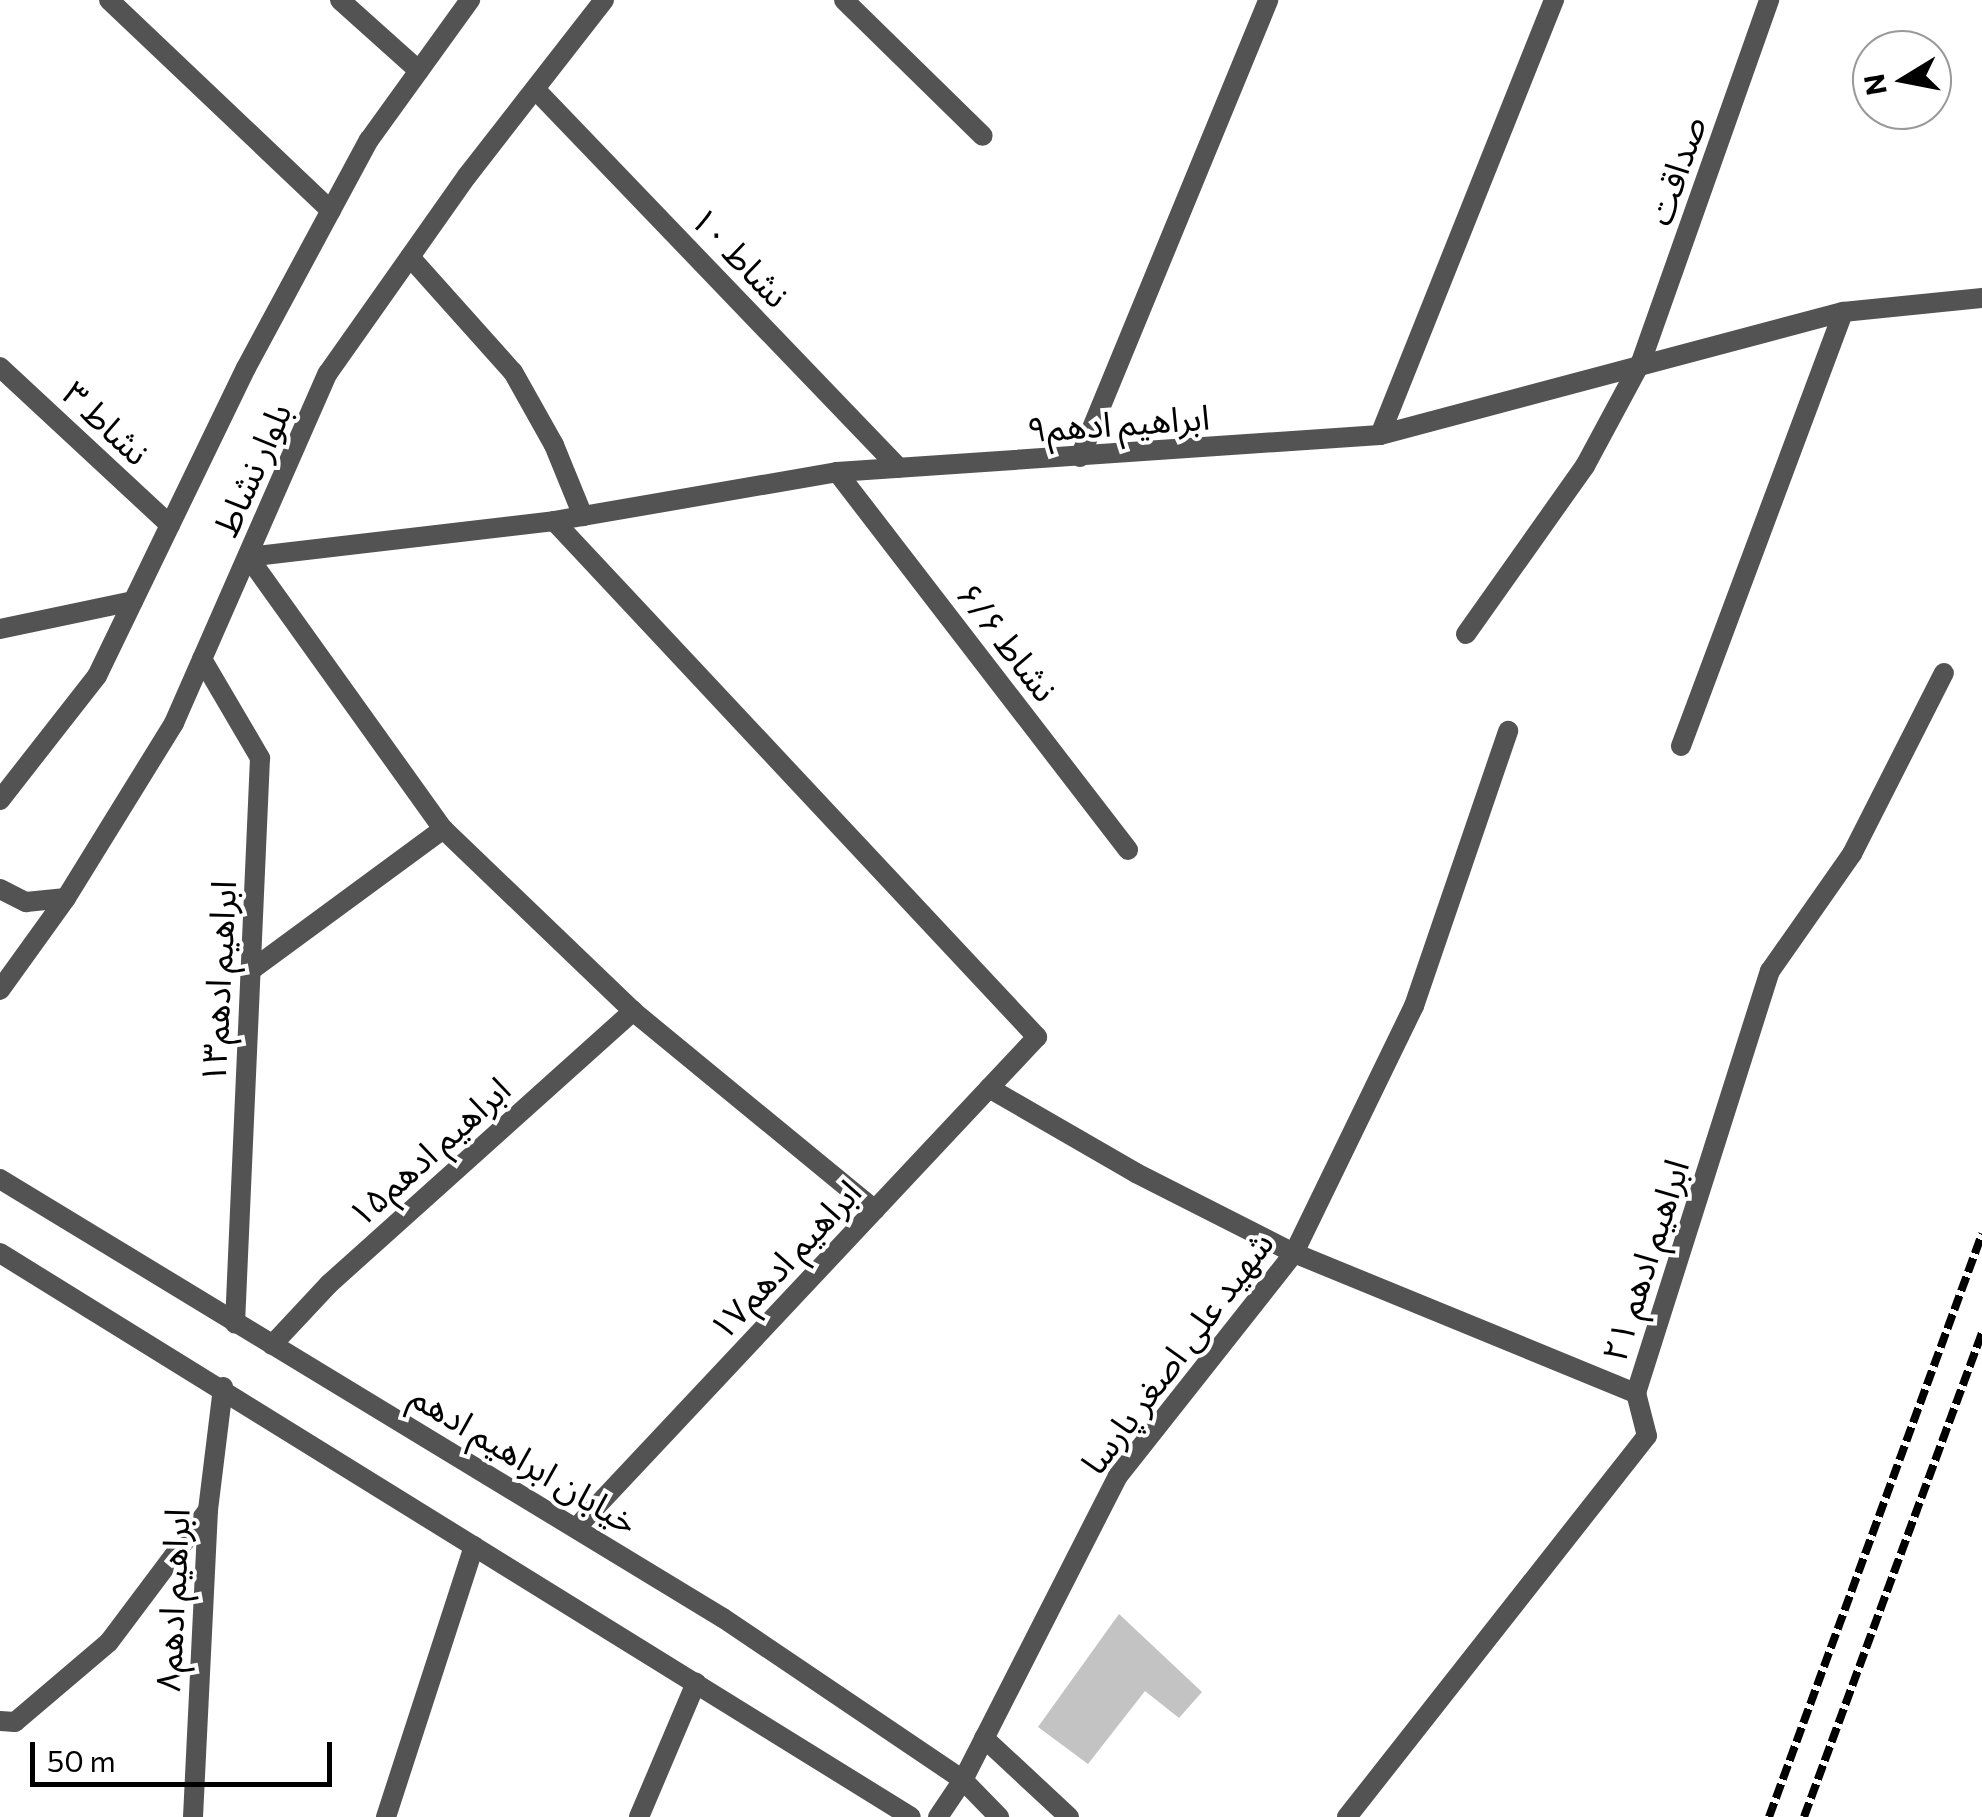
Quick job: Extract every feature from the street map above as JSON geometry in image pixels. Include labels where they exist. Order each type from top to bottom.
[{"type":"street","points":[[108,0],[330,211]]},
{"type":"street","points":[[340,0],[419,71]]},
{"type":"street","name":"بلوار نشاط","points":[[0,800],[97,676],[246,368],[369,140],[470,0]]},
{"type":"street","name":"بلوار نشاط","points":[[0,990],[66,898],[174,723],[328,374],[410,257],[604,0]]},
{"type":"street","points":[[844,0],[982,136]]},
{"type":"street","points":[[1080,457],[1268,0]]},
{"type":"street","points":[[1380,435],[1554,0]]},
{"type":"street","name":"صداقت","points":[[1466,634],[1585,466],[1642,362],[1769,0]]},
{"type":"street","name":"نشاط ۱۰","points":[[535,88],[899,468]]},
{"type":"street","points":[[410,257],[512,372],[554,446],[584,516]]},
{"type":"street","name":"ابراهیم ادهم۹","points":[[248,557],[554,522],[836,472],[1380,435],[1642,362],[1843,312],[1982,298]]},
{"type":"street","points":[[1681,746],[1843,312]]},
{"type":"street","name":"نشاط ۳","points":[[0,367],[170,525]]},
{"type":"street","name":"نشاط ۶/۶","points":[[836,472],[1128,850]]},
{"type":"street","name":"ابراهیم ادهم۱۷","points":[[554,522],[1037,1037],[578,1526]]},
{"type":"street","points":[[248,557],[443,828],[633,1011],[875,1210]]},
{"type":"street","points":[[0,629],[133,601]]},
{"type":"street","name":"ابراهیم ادهم۱۳","points":[[202,660],[260,758],[235,1323]]},
{"type":"street","name":"ابراهیم ادهم ۲۱","points":[[1347,1817],[1647,1436],[1636,1393],[1770,971],[1852,854],[1944,673]]},
{"type":"street","name":"شهید علی اصغر پارسا","points":[[938,1817],[963,1780],[1118,1476],[1294,1254],[1414,1006],[1508,731]]},
{"type":"street","points":[[250,970],[443,828]]},
{"type":"street","points":[[0,889],[26,902],[66,898]]},
{"type":"street","name":"ابراهیم ادهم۱۵","points":[[272,1344],[329,1284],[633,1011]]},
{"type":"street","points":[[990,1088],[1136,1173],[1294,1254],[1636,1393]]},
{"type":"street","name":"خیابان ابراهیم ادهم","points":[[0,1179],[724,1618],[963,1780],[999,1817]]},
{"type":"street","points":[[0,1253],[223,1387],[912,1817]]},
{"type":"street","name":"ابراهیم ادهم۸","points":[[193,1817],[208,1510],[223,1387]]},
{"type":"street","points":[[0,1721],[15,1722],[108,1642],[208,1510]]},
{"type":"street","points":[[386,1817],[474,1546]]},
{"type":"street","points":[[639,1817],[696,1683]]},
{"type":"street","points":[[984,1738],[1069,1817]]},
{"type":"building","points":[[1119,1614],[1202,1692],[1179,1718],[1145,1691],[1088,1764],[1038,1727]]},
{"type":"railway","points":[[1769,1817],[1982,1234]]},
{"type":"railway","points":[[1804,1817],[1982,1333]]}]
